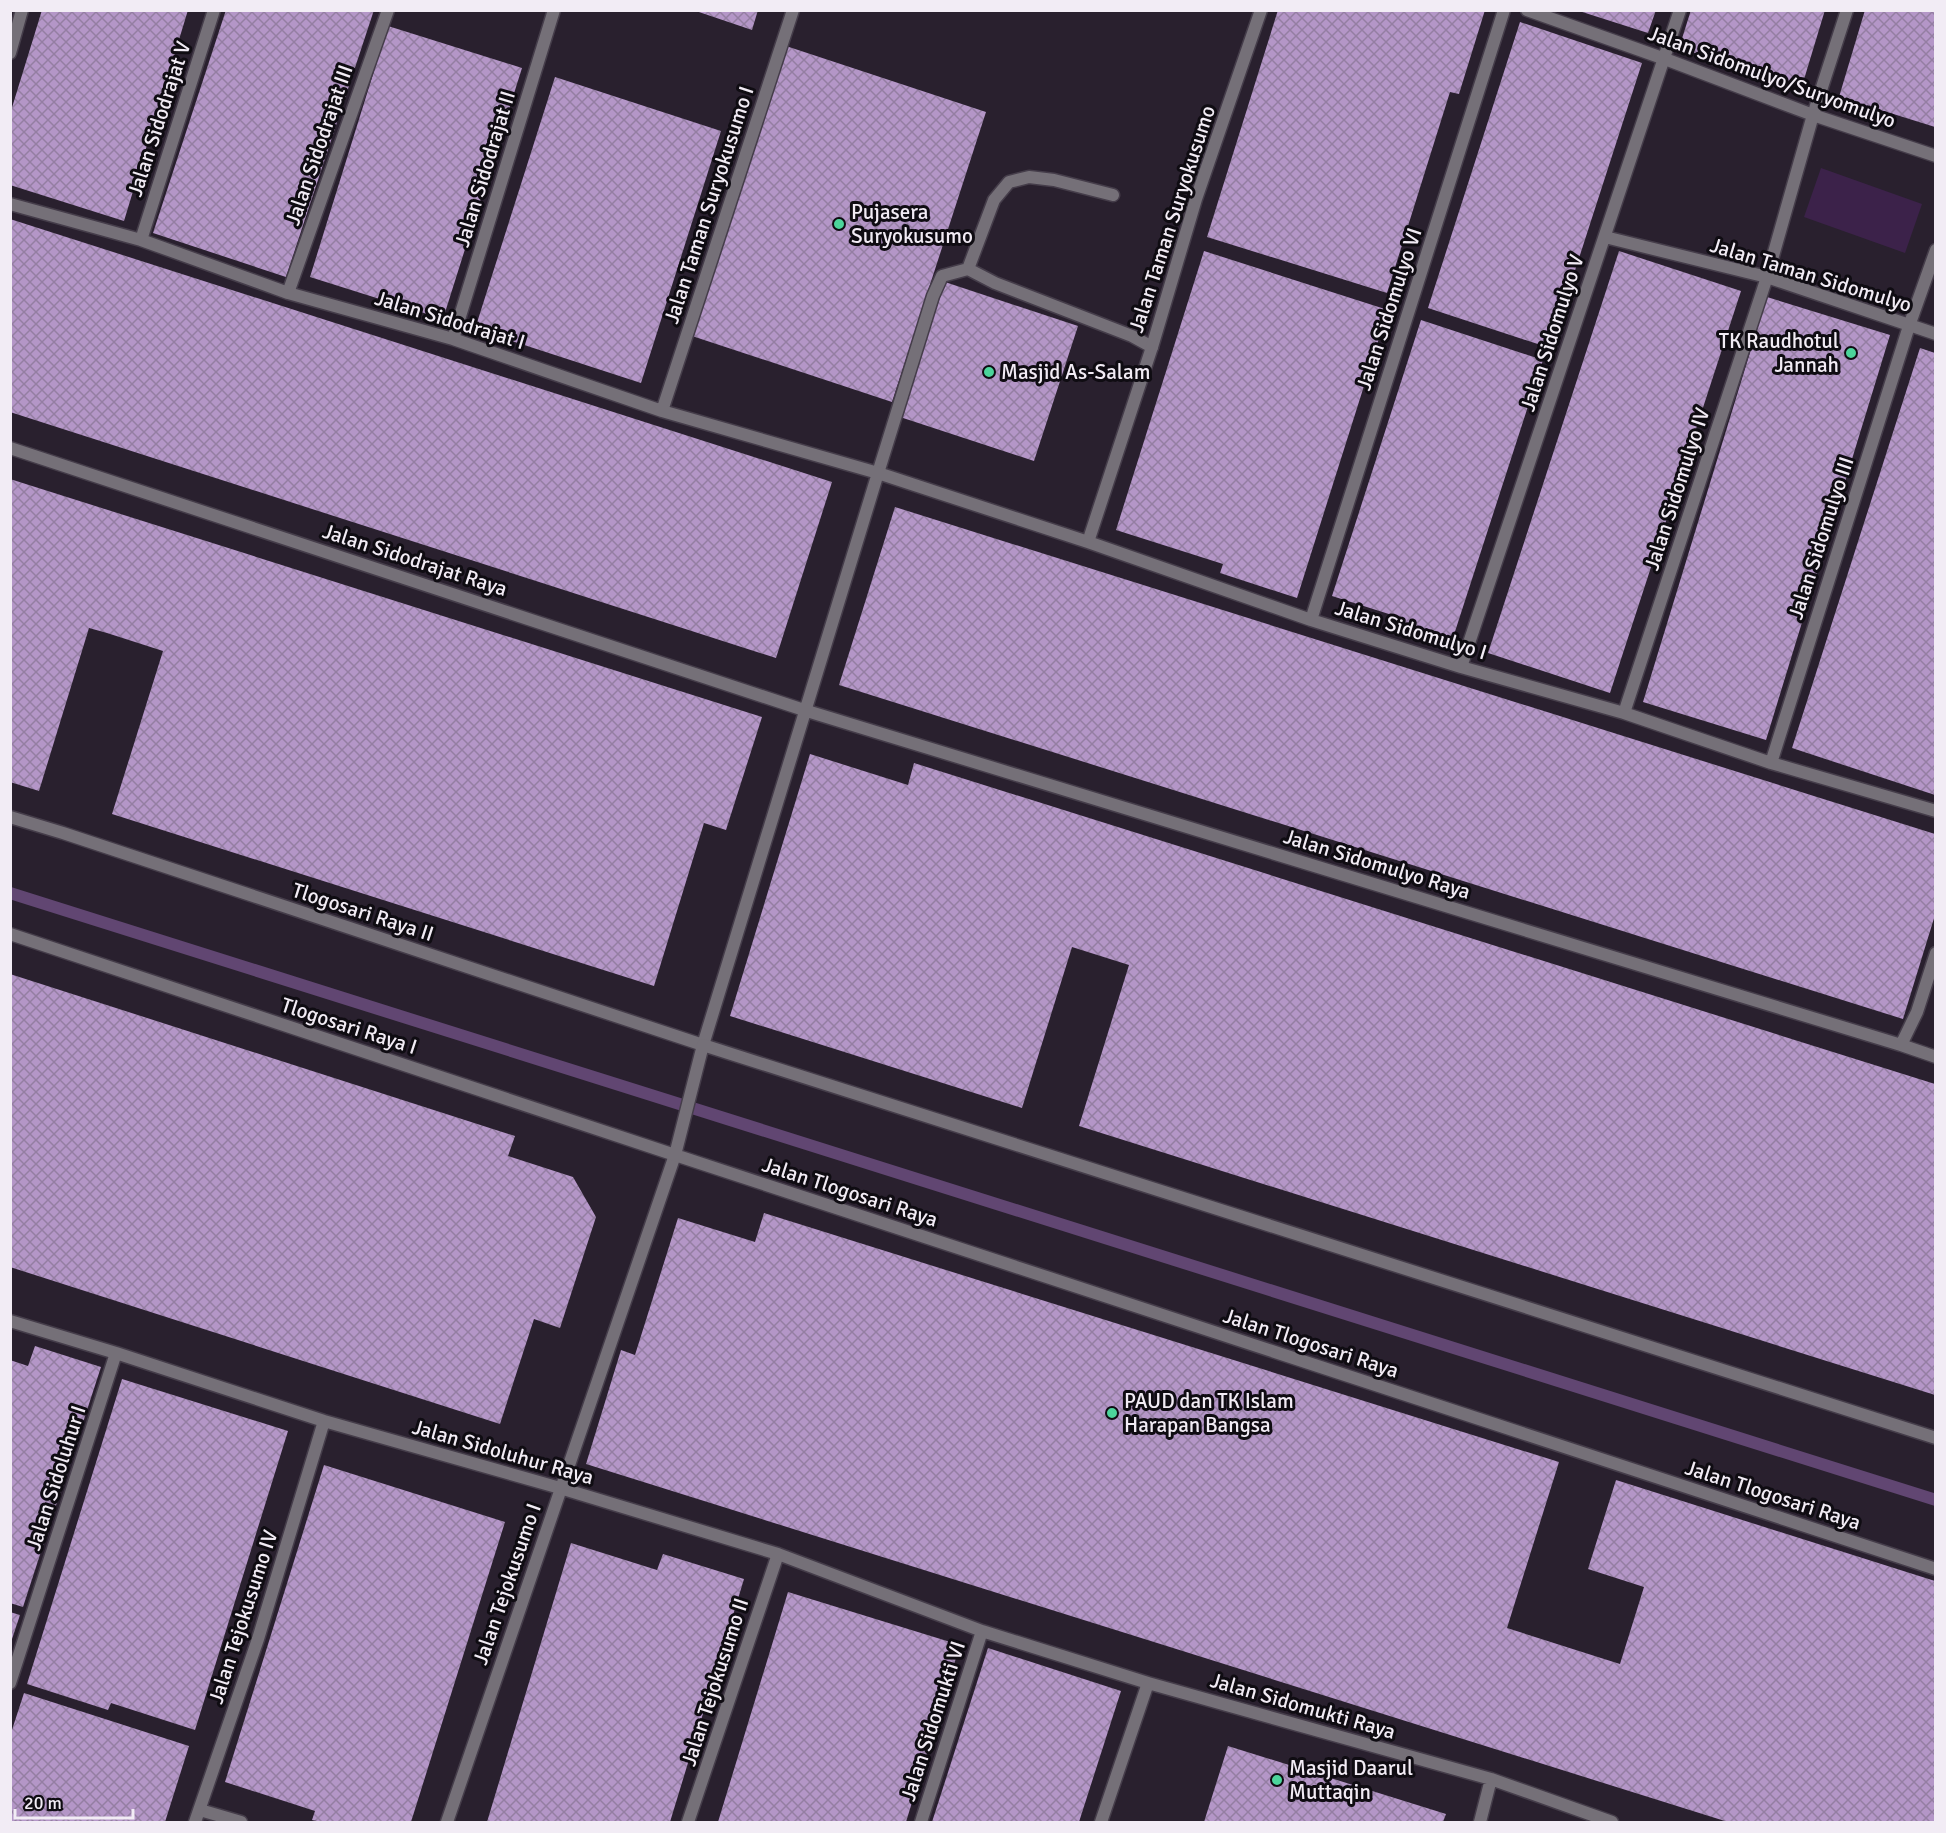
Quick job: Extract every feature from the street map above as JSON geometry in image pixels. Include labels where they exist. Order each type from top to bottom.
[{"type":"street","points":[[10,53],[22,10]]},
{"type":"street","name":"Jalan Sidodrajat V","points":[[141,240],[214,10]]},
{"type":"street","name":"Jalan Sidodrajat III","points":[[288,293],[387,10]]},
{"type":"street","name":"Jalan Sidodrajat II","points":[[453,339],[554,10]]},
{"type":"street","name":"Jalan Taman Suryokusumo I","points":[[662,411],[793,10]]},
{"type":"street","name":"Jalan Taman Suryokusumo","points":[[1088,542],[1152,347],[1196,199],[1261,10]]},
{"type":"street","name":"Jalan Sidomulyo VI","points":[[1311,620],[1504,10]]},
{"type":"street","name":"Jalan Sidomulyo/Suryomulyo","points":[[1527,10],[1665,59],[1813,116],[1935,156]]},
{"type":"street","name":"Jalan Sidomulyo V","points":[[1461,667],[1680,10]]},
{"type":"street","points":[[1813,116],[1847,10]]},
{"type":"street","name":"Jalan Sidomulyo IV","points":[[1624,713],[1767,277],[1813,116]]},
{"type":"street","points":[[1113,195],[1054,180],[1029,177],[1009,182],[994,200],[968,269],[985,279],[1132,336],[1152,347]]},
{"type":"street","name":"Jalan Sidodrajat I","points":[[10,204],[141,240],[288,293],[453,339],[662,411],[878,473]]},
{"type":"street","name":"Jalan Taman Sidomulyo","points":[[1605,237],[1767,277],[1935,334]]},
{"type":"street","name":"Jalan Sidomulyo III","points":[[1771,763],[1935,250]]},
{"type":"street","name":"Jalan Tejokusumo I","points":[[447,1822],[675,1155],[703,1045],[933,296],[942,276],[968,269]]},
{"type":"street","name":"Jalan Sidodrajat Raya","points":[[10,448],[807,711]]},
{"type":"street","name":"Jalan Sidomulyo I","points":[[878,473],[1088,542],[1311,620],[1461,667],[1624,713],[1771,763],[1935,811]]},
{"type":"street","name":"Jalan Sidomulyo Raya","points":[[807,711],[1935,1057]]},
{"type":"street","name":"Tlogosari Raya II","points":[[10,817],[703,1045]]},
{"type":"street","name":"Tlogosari Raya I","points":[[10,934],[675,1155]]},
{"type":"street","points":[[1901,1045],[1917,1012],[1935,952]]},
{"type":"street","points":[[703,1045],[1935,1438]]},
{"type":"street","name":"Jalan Tlogosari Raya","points":[[675,1155],[1935,1569]]},
{"type":"street","name":"Jalan Sidoluhur Raya","points":[[10,1320],[324,1421],[560,1488],[778,1554],[982,1631]]},
{"type":"street","name":"Jalan Sidoluhur I","points":[[10,1683],[116,1353]]},
{"type":"street","name":"Jalan Tejokusumo IV","points":[[195,1822],[258,1639],[324,1421]]},
{"type":"street","name":"Jalan Tejokusumo II","points":[[688,1822],[778,1554]]},
{"type":"street","name":"Jalan Sidomukti Raya","points":[[982,1631],[1148,1683],[1491,1779],[1612,1822]]},
{"type":"street","name":"Jalan Sidomukti VI","points":[[921,1822],[982,1631]]},
{"type":"street","points":[[1101,1822],[1148,1683]]},
{"type":"street","points":[[1480,1822],[1491,1779]]},
{"type":"street","points":[[200,1810],[241,1822]]},
{"type":"shaded area","points":[[1821,168],[1922,204],[1905,253],[1804,217]]},
{"type":"building","points":[[42,10],[188,10],[124,221],[10,185],[10,114]]},
{"type":"building","points":[[226,10],[374,10],[286,277],[153,233]]},
{"type":"building","points":[[693,10],[758,10],[752,30]]},
{"type":"building","points":[[1278,10],[1485,10],[1459,94],[1450,92],[1387,293],[1207,237]]},
{"type":"building","points":[[1576,10],[1656,10],[1648,33]]},
{"type":"building","points":[[1691,10],[1825,10],[1802,86],[1679,48]]},
{"type":"building","points":[[1865,10],[1935,10],[1935,127],[1839,97]]},
{"type":"building","points":[[1520,22],[1642,63],[1550,348],[1428,308]]},
{"type":"building","points":[[388,26],[522,68],[443,319],[310,277]]},
{"type":"building","name":"Pujasera Suryokusumo","points":[[786,46],[986,112],[892,402],[692,336]]},
{"type":"building","points":[[555,77],[721,131],[641,383],[475,329]]},
{"type":"building","points":[[10,219],[832,482],[776,658],[10,412]]},
{"type":"building","points":[[1204,251],[1388,310],[1297,598],[1220,573],[1223,564],[1116,530]]},
{"type":"building","points":[[1619,251],[1741,291],[1610,693],[1488,653]]},
{"type":"building","name":"Masjid As-Salam","points":[[945,282],[1078,326],[1034,461],[900,417]]},
{"type":"building","points":[[1767,297],[1890,335],[1766,740],[1643,702]]},
{"type":"building","points":[[1421,320],[1543,360],[1450,647],[1389,626],[1392,615],[1332,596]]},
{"type":"building","points":[[1920,348],[1935,353],[1935,795],[1792,748]]},
{"type":"building","points":[[10,479],[762,717],[726,830],[704,823],[654,986],[112,814],[163,651],[107,633],[89,628],[39,791],[10,782]]},
{"type":"building","points":[[895,507],[1935,834],[1935,915],[1903,1019],[839,685]]},
{"type":"building","points":[[810,754],[908,785],[914,763],[1935,1084],[1935,1395],[1079,1126],[1129,965],[1072,947],[1022,1108],[730,1016]]},
{"type":"building","points":[[10,974],[515,1136],[508,1156],[573,1177],[596,1217],[560,1328],[534,1319],[500,1424],[10,1267]]},
{"type":"building","points":[[764,1213],[1559,1462],[1507,1628],[1620,1664],[1644,1587],[1588,1569],[1616,1480],[1935,1581],[1935,1822],[1728,1822],[586,1464],[621,1350],[635,1355],[678,1218],[755,1242]]},
{"type":"building","points":[[35,1346],[101,1367],[23,1607],[10,1603],[10,1360],[28,1366]]},
{"type":"building","points":[[122,1379],[288,1431],[195,1730],[111,1703],[108,1710],[27,1684]]},
{"type":"building","points":[[324,1465],[505,1522],[411,1822],[321,1822],[312,1820],[315,1811],[225,1782]]},
{"type":"building","points":[[571,1543],[657,1570],[663,1554],[744,1579],[670,1822],[487,1822]]},
{"type":"building","points":[[788,1592],[960,1645],[906,1822],[718,1822]]},
{"type":"building","points":[[10,1612],[20,1615],[11,1642],[10,1642]]},
{"type":"building","points":[[988,1648],[1121,1691],[1079,1822],[932,1822]]},
{"type":"building","points":[[24,1693],[189,1746],[165,1822],[10,1822],[10,1736]]},
{"type":"building","name":"Masjid Daarul Muttaqin","points":[[1228,1746],[1446,1814],[1443,1822],[1204,1822]]},
{"type":"waterway","points":[[10,893],[1936,1500]]},
{"type":"place","name":"Pujasera Suryokusumo","points":[[839,224]]},
{"type":"place","name":"TK Raudhotul Jannah","points":[[1851,353]]},
{"type":"place","name":"Masjid As-Salam","points":[[989,372]]},
{"type":"place","name":"PAUD dan TK Islam Harapan Bangsa","points":[[1112,1413]]},
{"type":"place","name":"Masjid Daarul Muttaqin","points":[[1277,1780]]}]
